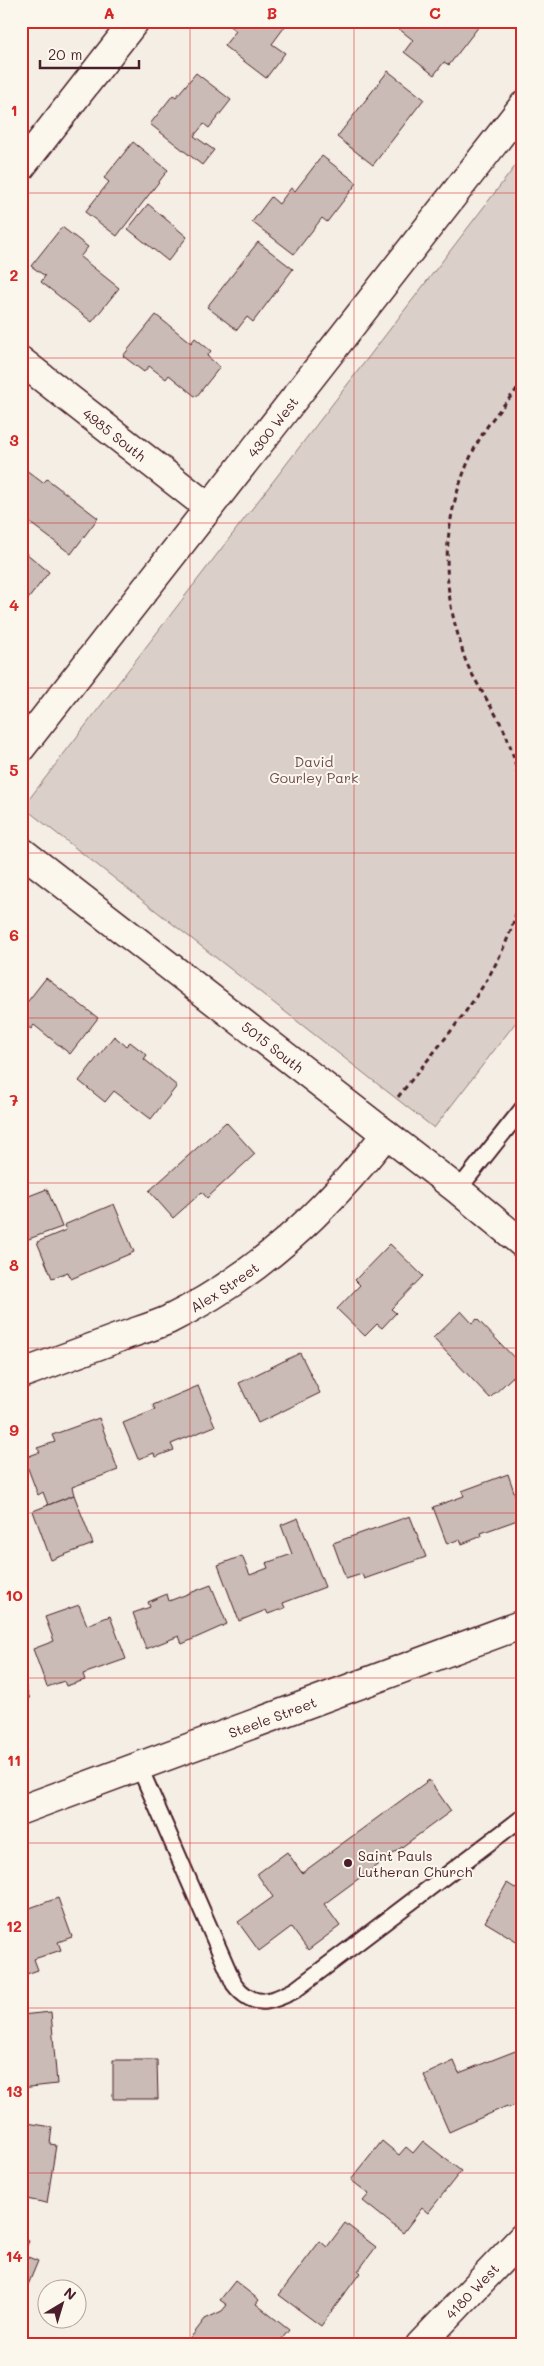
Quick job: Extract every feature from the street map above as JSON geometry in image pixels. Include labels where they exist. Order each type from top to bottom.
[{"type":"street","points":[[21,167],[135,21]]},
{"type":"street","name":"4300 West","points":[[21,748],[523,106]]},
{"type":"street","name":"4985 South","points":[[21,361],[209,508]]},
{"type":"street","name":"5015 South","points":[[21,851],[458,1190],[523,1244]]},
{"type":"street","name":"Alex Street","points":[[21,1374],[166,1321],[214,1295],[255,1267],[297,1234],[354,1175],[386,1134]]},
{"type":"street","name":"Steele Street","points":[[21,1810],[523,1624]]},
{"type":"street","name":"4180 West","points":[[420,2345],[523,2237]]},
{"type":"lane","points":[[458,1190],[523,1108]]},
{"type":"lane","points":[[139,1766],[234,1984],[242,1995],[252,2001],[278,1999],[296,1990],[523,1817]]},
{"type":"path","points":[[523,382],[484,431],[458,488],[449,524],[446,564],[450,607],[466,662],[504,731],[516,767],[523,800]]},
{"type":"path","points":[[398,1097],[482,990],[503,952],[513,925],[523,880]]},
{"type":"green space","name":"David Gourley Park","points":[[523,156],[523,1013],[434,1128],[23,807]]},
{"type":"building","points":[[223,21],[289,21],[272,44],[285,53],[266,78],[224,46],[236,31]]},
{"type":"building","points":[[389,21],[483,21],[449,65],[444,62],[434,75],[404,52],[413,40]]},
{"type":"building","points":[[388,71],[424,99],[373,165],[337,137]]},
{"type":"building","points":[[196,73],[231,100],[209,128],[204,124],[194,136],[214,150],[202,165],[150,124],[173,95],[176,97]]},
{"type":"building","points":[[133,142],[168,170],[117,236],[85,212],[109,182],[104,178]]},
{"type":"building","points":[[322,156],[357,183],[327,222],[322,218],[294,254],[252,222],[271,197],[279,204],[291,188],[295,191]]},
{"type":"building","points":[[148,204],[187,237],[168,261],[128,229]]},
{"type":"building","points":[[62,227],[88,247],[80,257],[119,288],[92,322],[41,282],[45,276],[31,266]]},
{"type":"building","points":[[258,242],[293,269],[253,322],[247,317],[237,330],[207,307]]},
{"type":"building","points":[[156,315],[191,343],[195,338],[211,351],[207,356],[220,367],[196,397],[169,375],[166,379],[149,366],[144,372],[123,356]]},
{"type":"building","points":[[21,466],[43,483],[47,479],[98,518],[71,554],[21,516]]},
{"type":"building","points":[[21,549],[49,572],[22,607],[27,611],[21,618]]},
{"type":"building","points":[[46,978],[98,1018],[70,1054],[34,1025],[31,1029],[21,1022],[21,1010]]},
{"type":"building","points":[[114,1036],[126,1046],[130,1042],[147,1055],[144,1059],[177,1086],[151,1119],[114,1091],[105,1102],[79,1081]]},
{"type":"building","points":[[226,1122],[255,1154],[207,1198],[202,1192],[173,1218],[149,1191]]},
{"type":"building","points":[[47,1189],[62,1227],[23,1241],[21,1236],[21,1199]]},
{"type":"building","points":[[114,1204],[134,1252],[71,1279],[68,1272],[52,1278],[37,1242],[66,1230],[64,1225]]},
{"type":"building","points":[[390,1244],[423,1276],[391,1309],[396,1313],[382,1328],[377,1324],[365,1336],[337,1309],[360,1285],[355,1280]]},
{"type":"building","points":[[21,1276],[28,1294],[21,1296]]},
{"type":"building","points":[[461,1311],[472,1323],[477,1319],[523,1367],[490,1398],[433,1338]]},
{"type":"building","points":[[300,1353],[320,1393],[258,1423],[239,1383]]},
{"type":"building","points":[[198,1386],[215,1426],[171,1444],[174,1450],[155,1457],[154,1453],[138,1459],[123,1423],[155,1410],[153,1405]]},
{"type":"building","points":[[99,1418],[118,1470],[72,1487],[74,1495],[48,1505],[43,1492],[38,1495],[24,1458],[40,1452],[37,1448],[55,1442],[52,1435]]},
{"type":"building","points":[[508,1474],[523,1518],[481,1533],[482,1536],[462,1544],[460,1539],[447,1544],[433,1507],[464,1496],[462,1491]]},
{"type":"building","points":[[74,1495],[93,1544],[51,1560],[33,1511]]},
{"type":"building","points":[[410,1516],[426,1557],[364,1579],[362,1574],[346,1579],[333,1543]]},
{"type":"building","points":[[298,1518],[325,1587],[283,1603],[285,1608],[268,1614],[266,1610],[239,1621],[218,1565],[242,1556],[250,1575],[268,1568],[266,1563],[292,1554],[281,1525]]},
{"type":"building","points":[[211,1585],[227,1624],[182,1644],[179,1636],[146,1649],[133,1613],[150,1607],[148,1602],[167,1594],[169,1601]]},
{"type":"building","points":[[79,1605],[87,1625],[110,1616],[126,1659],[83,1674],[85,1680],[66,1686],[64,1681],[47,1687],[33,1649],[54,1641],[45,1617]]},
{"type":"building","points":[[21,1674],[30,1699],[21,1702]]},
{"type":"building","name":"Saint Pauls Lutheran Church","points":[[429,1780],[451,1811],[324,1904],[340,1926],[308,1950],[291,1927],[259,1951],[238,1922],[273,1897],[257,1874],[287,1852],[302,1873]]},
{"type":"building","points":[[507,1883],[523,1893],[523,1934],[518,1942],[485,1922]]},
{"type":"building","points":[[58,1898],[72,1937],[58,1942],[61,1950],[34,1959],[38,1970],[21,1976],[21,1911]]},
{"type":"building","points":[[51,2012],[57,2084],[21,2088],[21,2015]]},
{"type":"building","points":[[523,2048],[523,2102],[508,2108],[507,2106],[449,2132],[424,2075],[454,2061],[459,2073]]},
{"type":"building","points":[[113,2060],[157,2060],[158,2099],[113,2099]]},
{"type":"building","points":[[21,2122],[52,2127],[50,2144],[56,2145],[47,2203],[21,2198]]},
{"type":"building","points":[[382,2141],[399,2155],[406,2147],[413,2153],[423,2141],[461,2171],[428,2213],[422,2208],[403,2233],[363,2201],[369,2194],[351,2180]]},
{"type":"building","points":[[345,2223],[376,2247],[358,2271],[360,2273],[321,2326],[279,2295],[320,2241],[327,2247]]},
{"type":"building","points":[[21,2237],[29,2241],[23,2255],[38,2261],[28,2285],[21,2282]]},
{"type":"building","points":[[235,2281],[259,2300],[256,2304],[289,2330],[277,2345],[185,2345],[205,2319],[222,2311],[227,2305],[220,2300]]},
{"type":"place","name":"Saint Pauls Lutheran Church","points":[[348,1863]]}]
